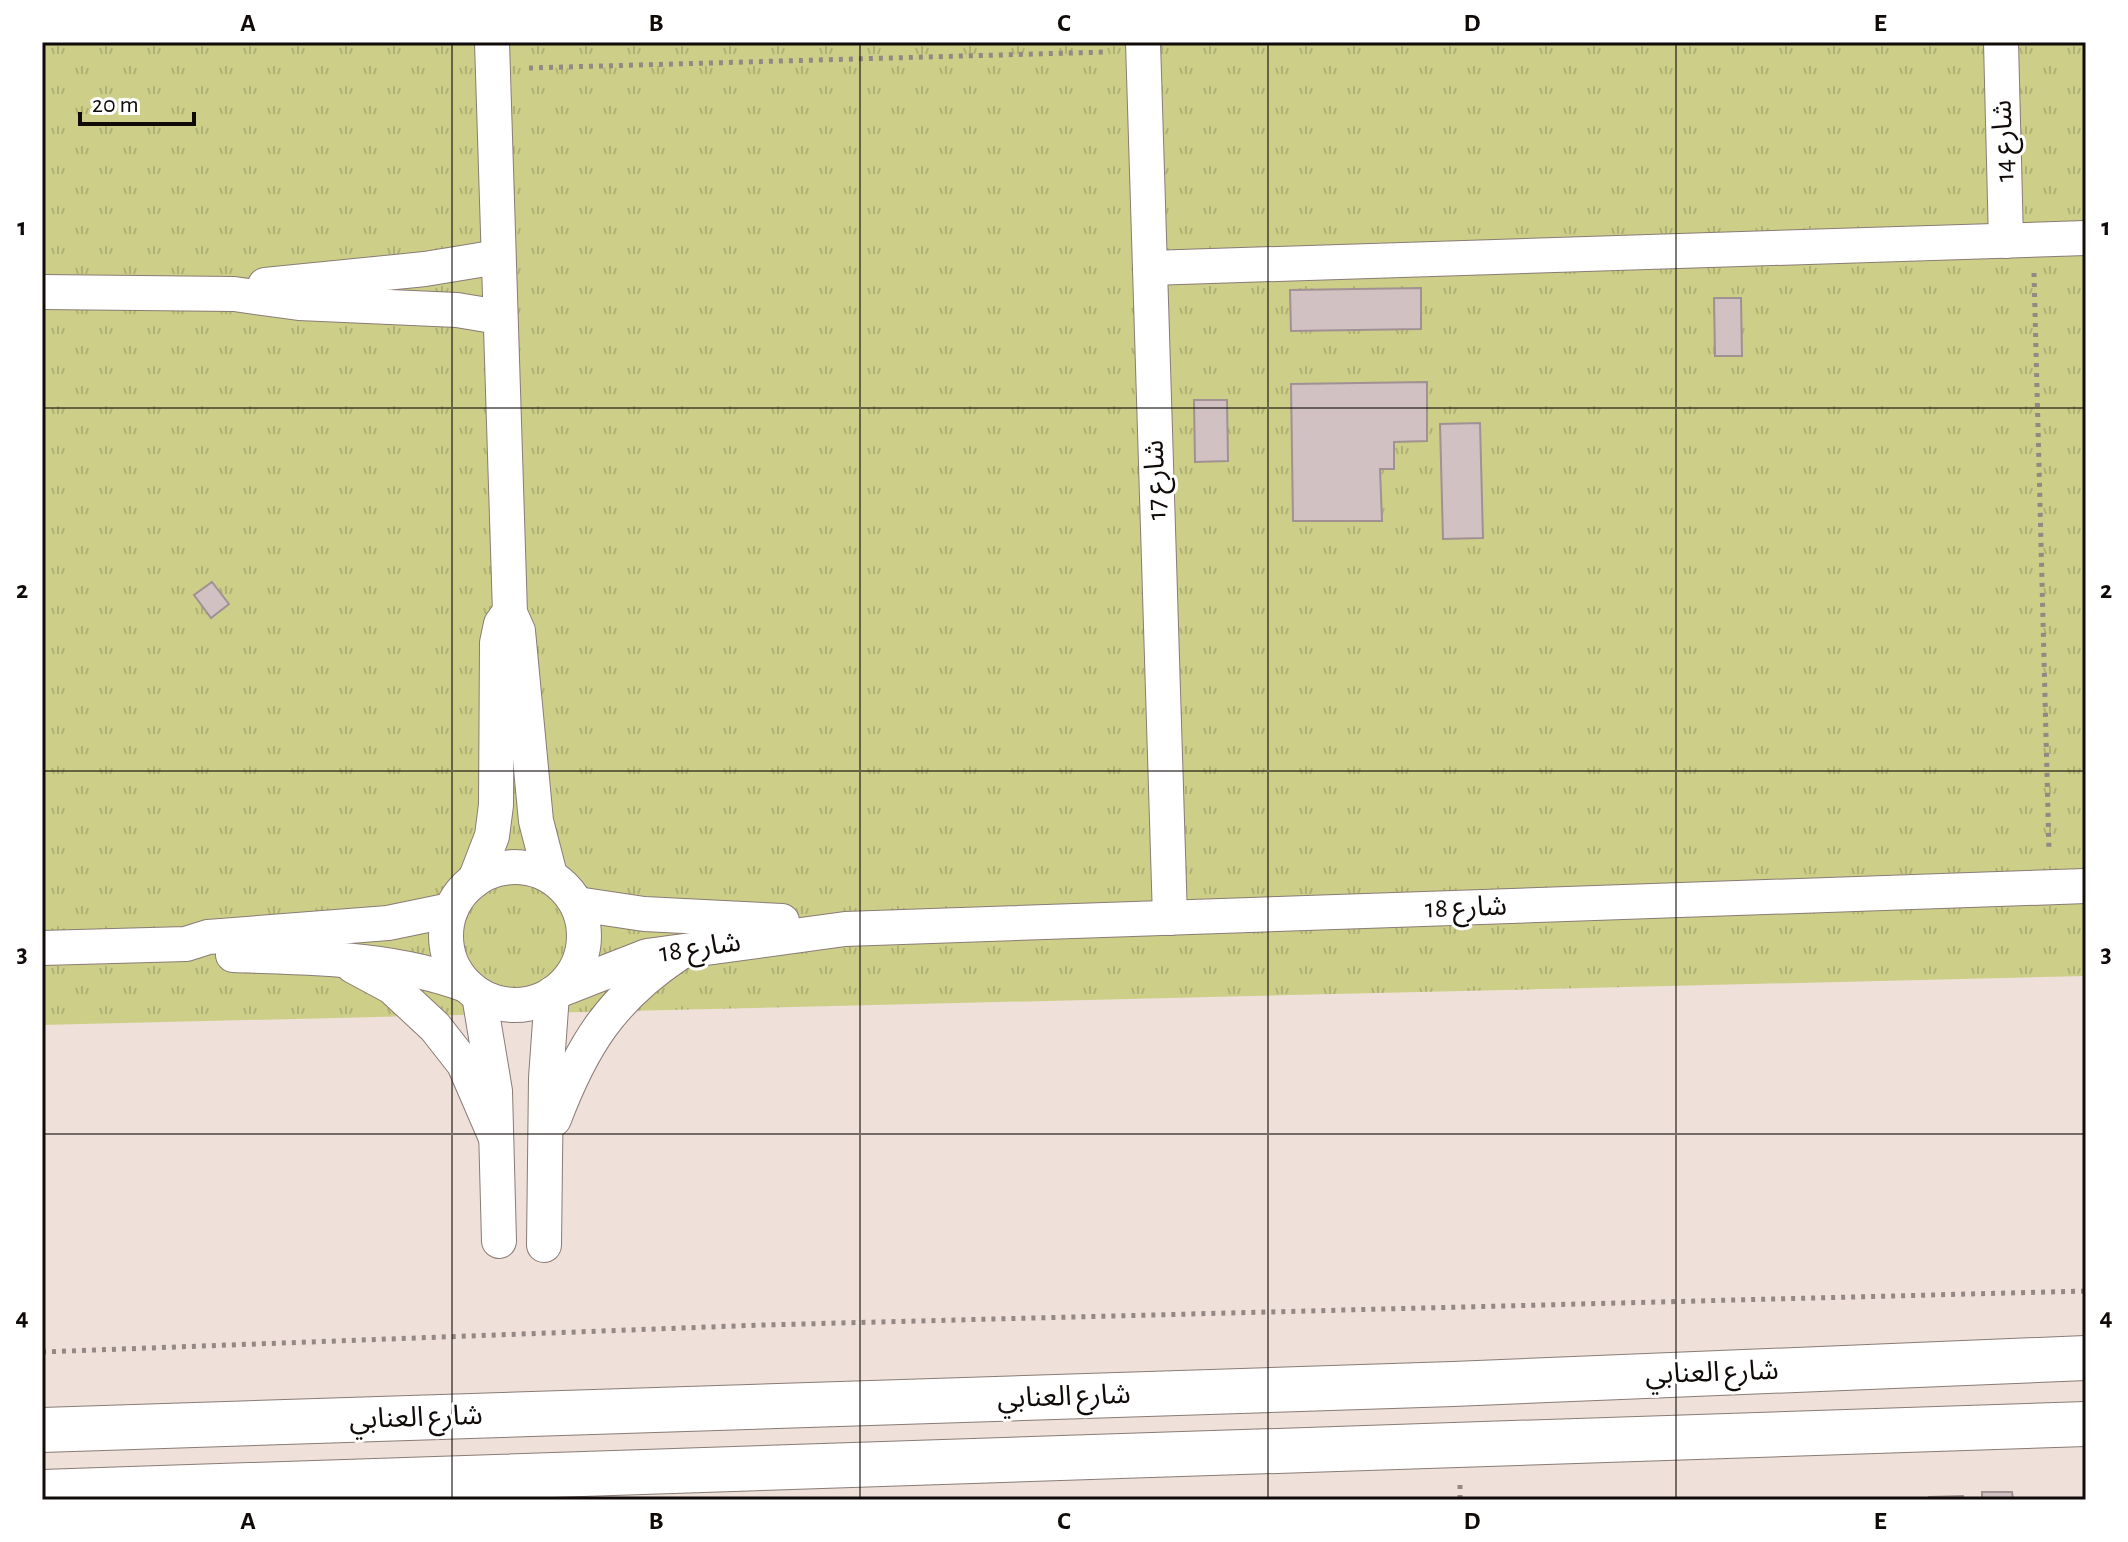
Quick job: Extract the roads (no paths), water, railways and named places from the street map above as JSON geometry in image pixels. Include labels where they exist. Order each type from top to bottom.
[{"type":"street","name":"شارع 14","points":[[2001,42],[2020,240]]},
{"type":"street","name":"شارع 17","points":[[1143,46],[1170,918]]},
{"type":"street","points":[[492,56],[510,613],[518,631],[536,821],[550,875]]},
{"type":"street","points":[[1150,268],[2086,238]]},
{"type":"street","points":[[234,294],[275,283],[425,269],[498,257]]},
{"type":"street","points":[[42,292],[234,294],[299,303],[457,310],[499,317]]},
{"type":"street","points":[[475,880],[492,836],[497,643],[501,624],[510,613]]},
{"type":"street","points":[[499,1241],[492,1051],[473,990],[448,950],[451,910],[460,893],[475,880],[512,866],[531,868],[550,875],[565,887],[577,904],[584,926],[583,950],[575,972],[556,992],[544,1146],[544,1245]]},
{"type":"street","name":"شارع 18","points":[[186,944],[218,954],[338,959],[414,968],[512,1005],[529,1004],[621,963],[688,948],[845,929],[2086,886]]},
{"type":"street","name":"شارع 18","points":[[577,904],[644,914],[792,922],[845,929]]},
{"type":"street","name":"شارع 18","points":[[42,948],[186,944],[217,936],[388,923],[451,910]]},
{"type":"street","points":[[544,1146],[574,1065],[590,1038],[628,993],[688,948]]},
{"type":"street","points":[[338,959],[392,987],[435,1027],[464,1064],[496,1138]]},
{"type":"street","name":"شارع العنابي","points":[[42,1430],[1437,1385],[2086,1358]]},
{"type":"street","points":[[42,1492],[586,1487],[2086,1424]]}]
